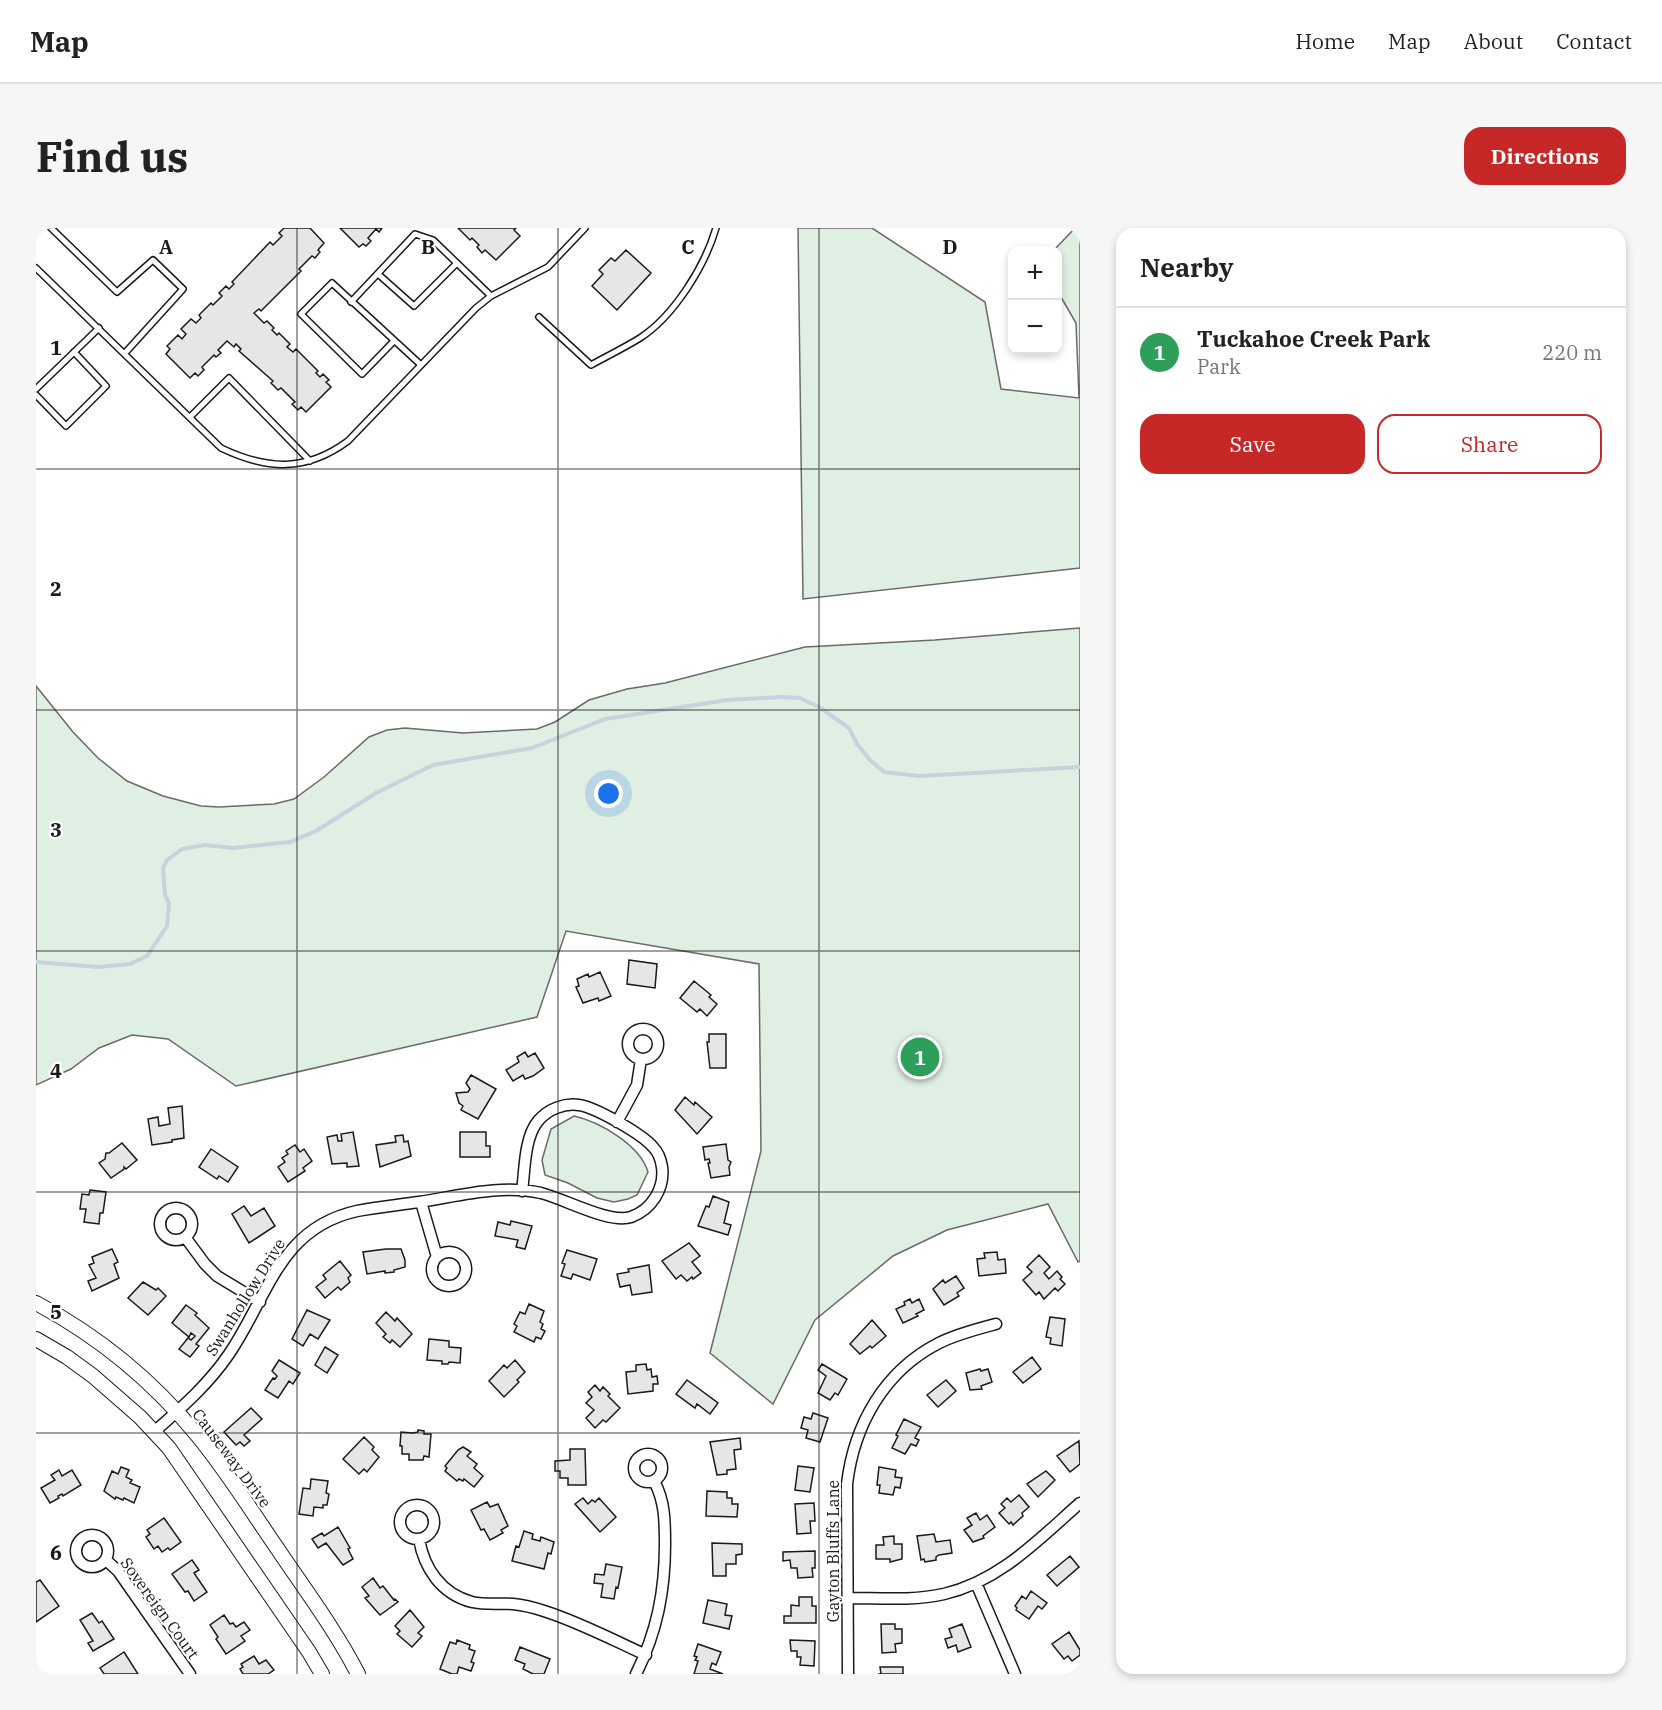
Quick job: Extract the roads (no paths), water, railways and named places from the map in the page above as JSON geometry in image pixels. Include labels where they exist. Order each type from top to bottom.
[{"type":"street","points":[[617,1122],[637,1085],[641,1059]]},
{"type":"street","name":"Swanhollow Drive","points":[[154,1432],[208,1383],[230,1353],[283,1262],[298,1241],[319,1225],[337,1216],[357,1211],[486,1191],[522,1191],[564,1200],[609,1218],[629,1218],[642,1212],[654,1200],[660,1189],[662,1168],[650,1144],[589,1107],[568,1105],[551,1110],[539,1119],[528,1148],[522,1191]]},
{"type":"street","points":[[421,1202],[436,1257]]},
{"type":"street","points":[[185,1237],[217,1276],[260,1302]]},
{"type":"street","name":"Causeway Drive","points":[[36,1303],[65,1319],[115,1353],[146,1379],[177,1412],[214,1457],[336,1635],[358,1674]]},
{"type":"street","name":"Gayton Bluffs Lane","points":[[848,1674],[847,1485],[852,1455],[866,1416],[879,1394],[894,1376],[936,1344],[948,1338],[996,1324]]},
{"type":"street","points":[[36,1339],[93,1376],[127,1405],[169,1448],[322,1674]]},
{"type":"street","points":[[636,1674],[646,1655],[658,1619],[665,1568],[663,1504],[654,1481]]},
{"type":"street","points":[[847,1598],[927,1596],[944,1594],[976,1583],[1015,1560],[1080,1503]]},
{"type":"street","points":[[419,1539],[429,1570],[450,1592],[472,1602],[516,1604],[545,1611],[646,1655]]},
{"type":"street","name":"Sovereign Court","points":[[106,1560],[118,1570],[190,1674]]},
{"type":"street","points":[[976,1583],[1015,1674]]},
{"type":"lane","points":[[51,228],[117,292],[153,260],[183,289],[125,353]]},
{"type":"lane","points":[[36,268],[221,448],[239,457],[284,466],[310,461],[335,450],[348,441],[476,308],[491,296],[548,267],[585,228]]},
{"type":"lane","points":[[539,316],[591,365],[641,337],[660,320],[681,296],[698,269],[716,228]]},
{"type":"lane","points":[[351,302],[415,234],[433,240],[491,296]]},
{"type":"lane","points":[[378,274],[414,306],[457,263]]},
{"type":"lane","points":[[393,342],[362,374],[301,314],[332,283],[420,365]]},
{"type":"lane","points":[[36,389],[99,328]]},
{"type":"lane","points":[[36,395],[66,426],[106,386],[74,352]]},
{"type":"lane","points":[[190,417],[229,378],[310,461]]},
{"type":"waterway","points":[[36,962],[98,967],[130,964],[147,956],[167,926],[169,903],[165,895],[163,868],[167,860],[182,849],[205,845],[233,848],[290,842],[316,831],[376,793],[433,765],[532,748],[605,719],[727,700],[800,698],[819,707],[849,728],[857,744],[884,772],[919,776],[1080,767]]},
{"type":"place","name":"Tuckahoe Creek Park","points":[[920,1057]]}]
